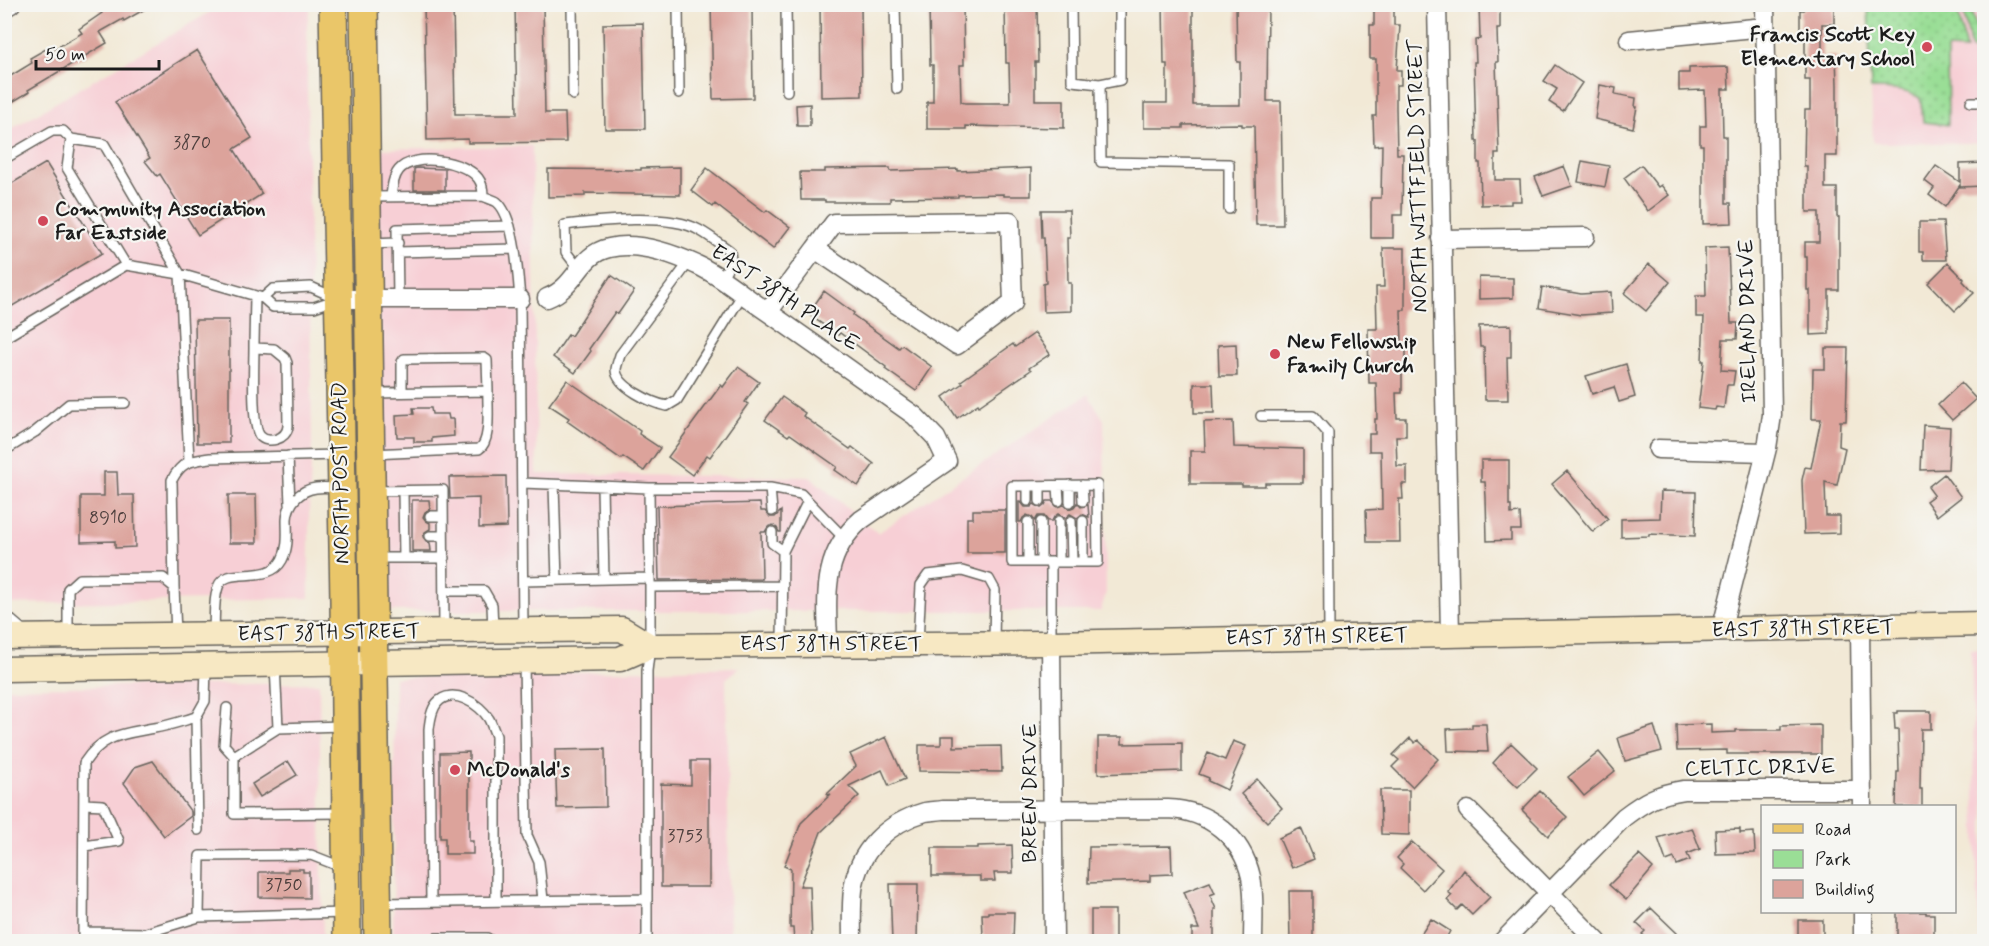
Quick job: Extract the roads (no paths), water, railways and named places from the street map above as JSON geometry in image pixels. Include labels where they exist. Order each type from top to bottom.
[{"type":"main road","name":"NORTH POST ROAD","points":[[333,4],[347,942]]},
{"type":"main road","name":"NORTH POST ROAD","points":[[364,4],[380,197],[369,244],[378,942]]},
{"type":"main road","name":"EAST 38TH STREET","points":[[4,669],[620,659],[650,646],[994,644],[1984,624]]},
{"type":"main road","name":"EAST 38TH STREET","points":[[4,637],[622,629],[650,646]]},
{"type":"street","points":[[4,8],[11,4]]},
{"type":"street","name":"NORTH WITTFIELD STREET","points":[[1437,4],[1450,634]]},
{"type":"street","name":"IRELAND DRIVE","points":[[1721,631],[1766,452],[1772,399],[1765,4]]},
{"type":"street","points":[[1629,40],[1765,27]]},
{"type":"street","points":[[768,312],[834,223],[1010,221],[1013,303],[957,345],[815,249]]},
{"type":"street","points":[[1441,239],[1585,237]]},
{"type":"street","name":"EAST 38TH PLACE","points":[[547,298],[569,285],[586,260],[599,252],[624,246],[662,251],[705,269],[915,416],[936,438],[947,461],[867,515],[844,538]]},
{"type":"street","points":[[338,299],[520,299]]},
{"type":"street","points":[[1658,449],[1766,452]]},
{"type":"street","points":[[828,644],[828,578],[834,556],[844,538]]},
{"type":"street","points":[[1860,627],[1862,798]]},
{"type":"street","name":"BREEN DRIVE","points":[[1051,643],[1053,942]]},
{"type":"street","name":"CELTIC DRIVE","points":[[1502,942],[1624,817],[1646,801],[1684,790],[1862,798]]},
{"type":"street","points":[[852,942],[852,896],[859,867],[875,841],[906,818],[928,811],[1176,809],[1198,814],[1218,826],[1239,849],[1249,870],[1253,892],[1253,942]]},
{"type":"street","points":[[1468,810],[1598,942]]},
{"type":"street","points":[[1863,913],[1863,942]]},
{"type":"lane","points":[[572,4],[573,95]]},
{"type":"lane","points":[[678,4],[679,93]]},
{"type":"lane","points":[[786,4],[787,90]]},
{"type":"lane","points":[[895,4],[897,89]]},
{"type":"lane","points":[[1071,4],[1072,81],[1100,84],[1120,80],[1120,4]]},
{"type":"lane","points":[[1100,84],[1101,162],[1229,164],[1229,209]]},
{"type":"lane","points":[[1971,102],[1984,102]]},
{"type":"lane","points":[[4,159],[52,130],[63,130],[71,139],[104,144],[180,273],[189,461]]},
{"type":"lane","points":[[71,139],[67,168],[126,265]]},
{"type":"lane","points":[[380,197],[393,182],[399,170],[409,162],[423,160],[449,163],[468,170],[479,179],[483,196]]},
{"type":"lane","points":[[380,197],[483,196],[498,202],[510,226],[515,249],[520,299],[523,630]]},
{"type":"lane","points":[[579,269],[566,252],[565,225],[669,220],[698,229],[730,251],[731,261],[721,280]]},
{"type":"lane","points":[[398,299],[397,229],[510,226]]},
{"type":"lane","points":[[369,244],[398,248],[515,249]]},
{"type":"lane","points":[[689,262],[620,355],[616,369],[621,382],[652,403],[667,406],[677,400],[742,295]]},
{"type":"lane","points":[[4,338],[126,265],[180,273],[259,297],[273,307],[314,307],[338,299]]},
{"type":"lane","points":[[259,297],[273,289],[311,287],[338,299]]},
{"type":"lane","points":[[254,348],[274,349],[281,353],[287,363],[288,432],[279,439],[263,439],[256,425],[254,348],[259,297]]},
{"type":"lane","points":[[372,454],[479,449],[484,446],[487,439],[488,365],[484,358],[404,359],[402,392]]},
{"type":"lane","points":[[371,394],[488,391]]},
{"type":"lane","points":[[4,451],[35,432],[69,404],[125,403]]},
{"type":"lane","points":[[1261,416],[1314,416],[1328,433],[1329,637]]},
{"type":"lane","points":[[176,635],[172,480],[178,468],[189,461],[210,458],[341,455]]},
{"type":"lane","points":[[214,635],[215,599],[219,584],[228,576],[271,572],[282,560],[287,542],[287,516],[290,504],[288,456]]},
{"type":"lane","points":[[522,483],[649,488],[771,488],[801,494],[844,538]]},
{"type":"lane","points":[[554,485],[556,580]]},
{"type":"lane","points":[[1070,485],[1070,502]]},
{"type":"lane","points":[[1070,485],[1097,485],[1098,562],[1012,562],[1012,486],[1070,485]]},
{"type":"lane","points":[[1082,485],[1083,501]]},
{"type":"lane","points":[[602,486],[604,579]]},
{"type":"lane","points":[[1028,486],[1028,501]]},
{"type":"lane","points":[[1040,486],[1040,501]]},
{"type":"lane","points":[[1058,486],[1059,501]]},
{"type":"lane","points":[[290,504],[298,496],[314,488],[342,488]]},
{"type":"lane","points":[[644,942],[647,936],[649,488]]},
{"type":"lane","points":[[771,488],[772,511]]},
{"type":"lane","points":[[403,490],[408,536],[404,558]]},
{"type":"lane","points":[[372,491],[443,490],[444,631]]},
{"type":"lane","points":[[782,644],[783,551],[808,501]]},
{"type":"lane","points":[[430,516],[443,516]]},
{"type":"lane","points":[[1051,643],[1059,521]]},
{"type":"lane","points":[[1071,521],[1072,562]]},
{"type":"lane","points":[[1083,521],[1083,562]]},
{"type":"lane","points":[[1028,522],[1028,562]]},
{"type":"lane","points":[[1041,522],[1041,562]]},
{"type":"lane","points":[[772,532],[772,543],[783,551]]},
{"type":"lane","points":[[430,536],[443,536]]},
{"type":"lane","points":[[373,558],[444,558]]},
{"type":"lane","points":[[918,644],[921,585],[928,575],[962,571],[990,579],[995,590],[994,644]]},
{"type":"lane","points":[[68,637],[68,589],[79,579],[163,578],[174,587]]},
{"type":"lane","points":[[523,581],[604,579],[783,586]]},
{"type":"lane","points":[[444,591],[484,591],[492,605],[493,630]]},
{"type":"lane","points":[[4,614],[30,637]]},
{"type":"lane","points":[[524,660],[527,835],[539,862],[543,900]]},
{"type":"lane","points":[[275,665],[278,728]]},
{"type":"lane","points":[[198,830],[196,717],[205,701],[206,667]]},
{"type":"lane","points":[[431,902],[429,729],[432,713],[437,703],[445,697],[455,696],[468,699],[488,717],[496,736],[496,901]]},
{"type":"lane","points":[[227,708],[224,746],[234,756],[234,814],[346,813]]},
{"type":"lane","points":[[196,717],[157,728],[121,734],[94,748],[84,763],[83,937],[146,933],[199,917],[347,913]]},
{"type":"lane","points":[[234,756],[278,728],[345,726]]},
{"type":"lane","points":[[84,804],[103,805],[119,841],[84,846]]},
{"type":"lane","points":[[199,917],[200,856],[311,855],[347,869]]},
{"type":"lane","points":[[377,903],[647,899]]},
{"type":"lane","points":[[433,942],[436,938],[487,938],[493,942]]},
{"type":"place","name":"Francis Scott Key Elementary School","points":[[1927,47]]},
{"type":"place","name":"Community Association Far Eastside","points":[[43,221]]},
{"type":"place","name":"New Fellowship Family Church","points":[[1275,354]]},
{"type":"place","name":"McDonald's","points":[[455,770]]}]
